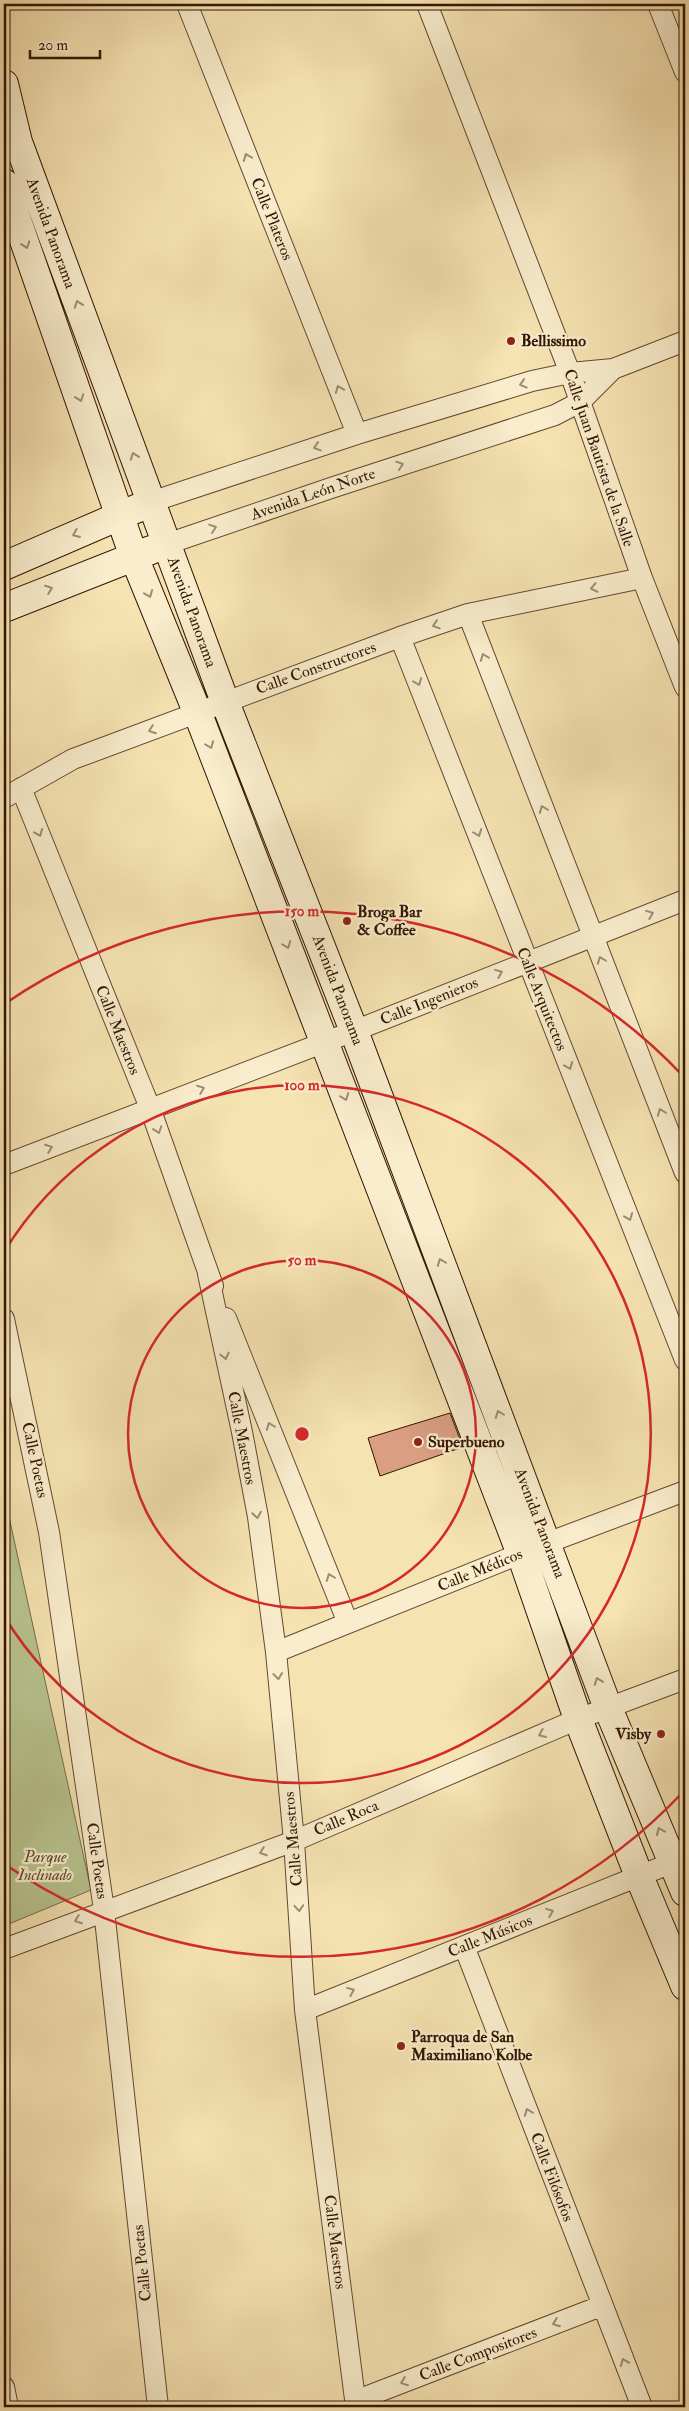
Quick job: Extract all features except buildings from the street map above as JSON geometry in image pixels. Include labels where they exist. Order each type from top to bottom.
[{"type":"street","name":"Calle Plateros","points":[[187,4],[357,434]]},
{"type":"street","name":"Calle Juan Bautista de la Salle","points":[[427,4],[570,373],[642,578],[685,687]]},
{"type":"street","points":[[658,4],[685,72]]},
{"type":"street","name":"Avenida Panorama","points":[[4,84],[18,142],[225,702],[354,1031],[608,1708],[685,1892]]},
{"type":"street","name":"Avenida Panorama","points":[[4,183],[134,556],[198,714],[521,1554],[578,1719],[639,1876],[685,1986]]},
{"type":"street","name":"Avenida León Norte","points":[[4,566],[150,502],[357,434],[532,381],[570,373],[613,369],[685,341]]},
{"type":"street","name":"Avenida León Norte","points":[[4,608],[167,544],[330,488],[555,415],[580,402],[613,369]]},
{"type":"street","name":"Calle Constructores","points":[[12,793],[73,759],[198,714],[225,702],[400,637],[468,614],[642,578]]},
{"type":"street","points":[[468,614],[685,1173]]},
{"type":"street","name":"Calle Arquitectos","points":[[400,637],[685,1360]]},
{"type":"street","name":"Calle Maestros","points":[[12,793],[150,1108],[208,1274],[348,1622]]},
{"type":"street","name":"Calle Ingenieros","points":[[4,1165],[354,1031],[685,900]]},
{"type":"street","name":"Calle Maestros","points":[[208,1274],[258,1517],[276,1652],[294,1841],[305,2010],[356,2404]]},
{"type":"street","name":"Calle Poetas","points":[[4,1319],[50,1532],[104,1910],[158,2407]]},
{"type":"street","name":"Calle Médicos","points":[[276,1652],[547,1543],[685,1492]]},
{"type":"street","name":"Calle Roca","points":[[4,1949],[104,1910],[294,1841],[578,1719],[685,1679]]},
{"type":"street","name":"Calle Músicos","points":[[305,2010],[674,1862]]},
{"type":"street","name":"Calle Filósofos","points":[[464,1946],[601,2306],[642,2407]]},
{"type":"street","name":"Calle Compositores","points":[[356,2404],[601,2306]]},
{"type":"street","points":[[4,2387],[8,2407]]},
{"type":"green space","name":"Parque Inclinado","points":[[4,1494],[91,1890],[4,1926]]},
{"type":"place","name":"Bellissimo","points":[[511,341]]},
{"type":"place","name":"Broga Bar & Coffee","points":[[347,921]]},
{"type":"place","name":"Superbueno","points":[[418,1442]]},
{"type":"place","name":"Visby","points":[[661,1734]]},
{"type":"place","name":"Parroqua de San Maximiliano Kolbe","points":[[401,2046]]}]
